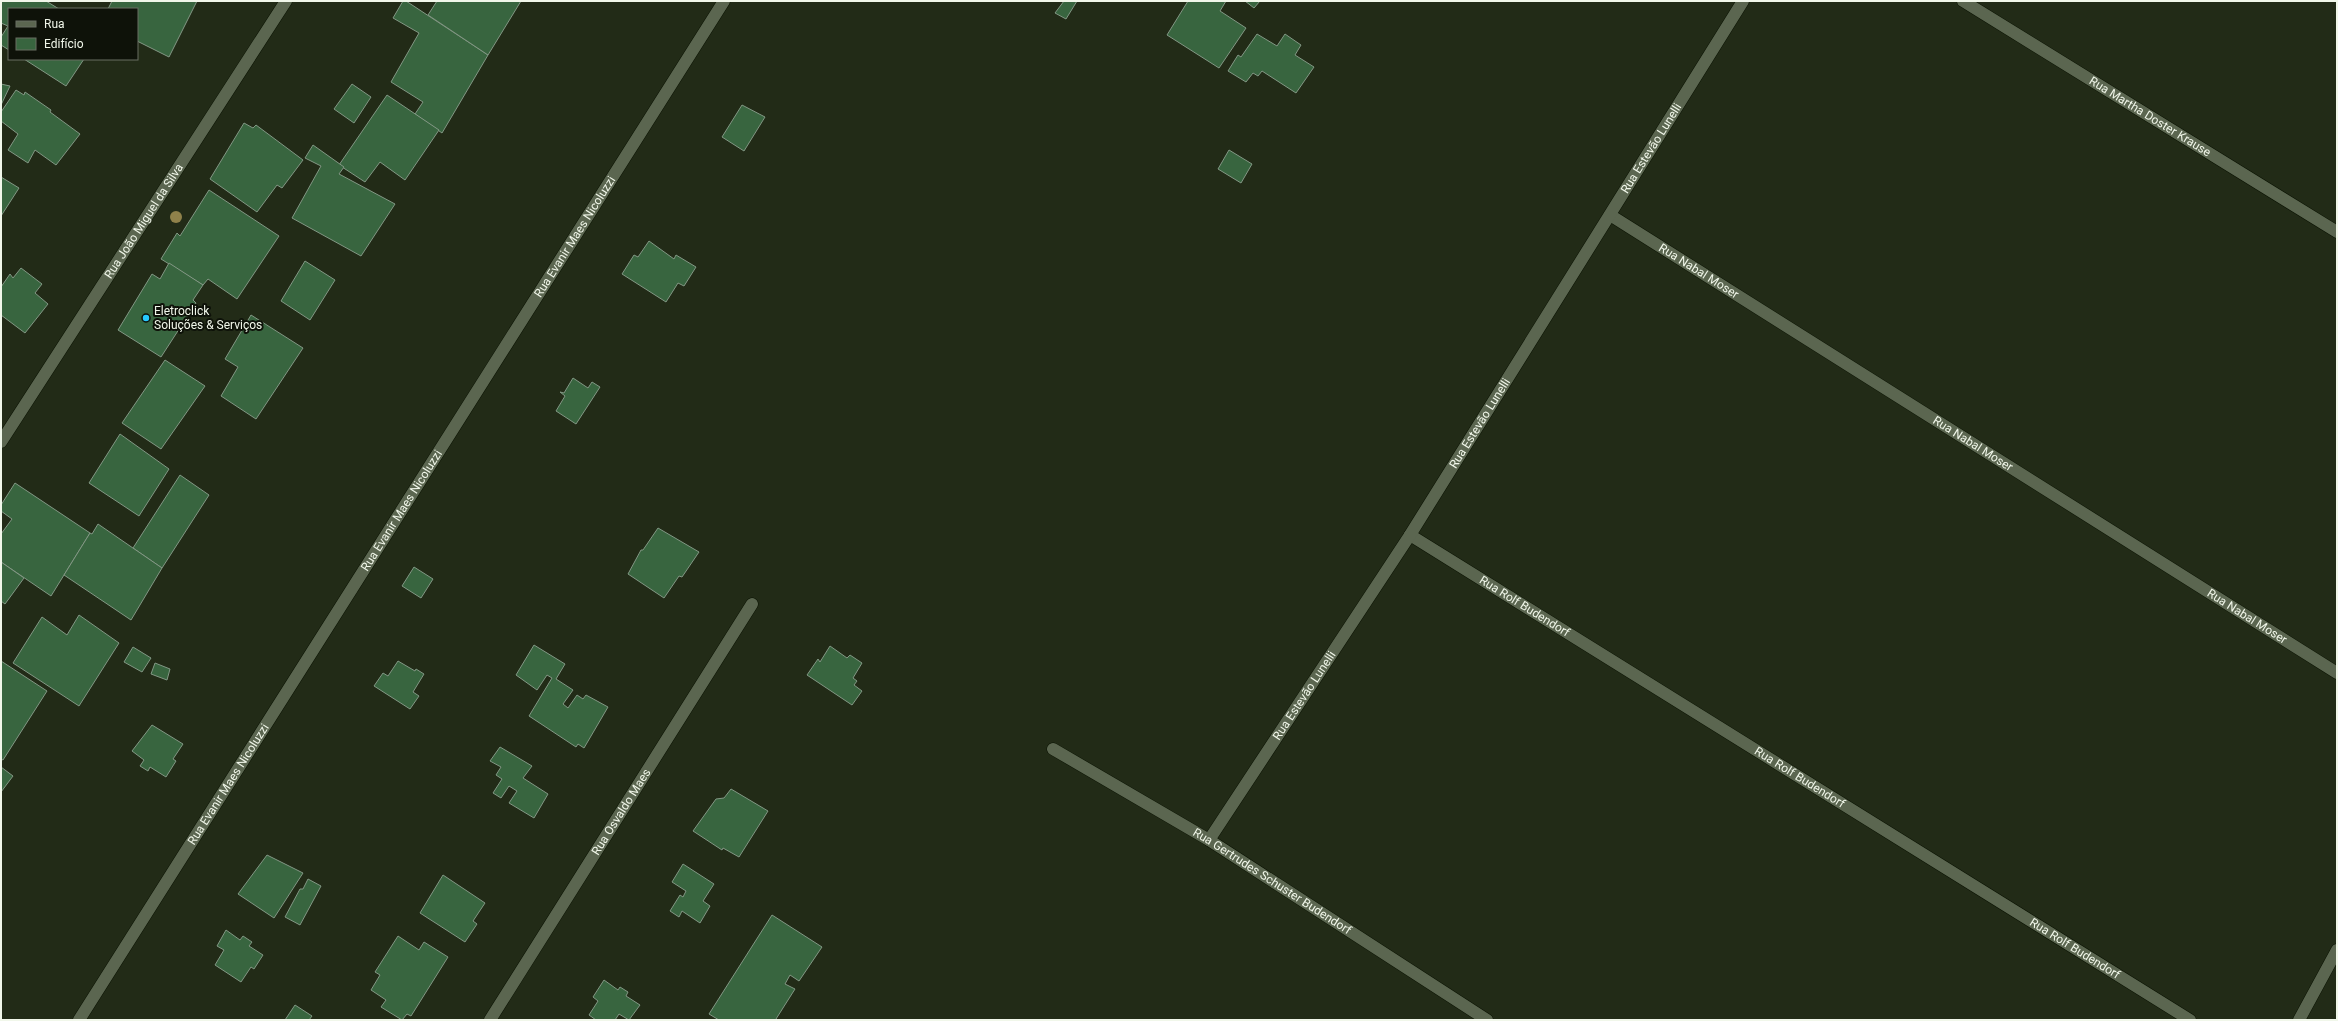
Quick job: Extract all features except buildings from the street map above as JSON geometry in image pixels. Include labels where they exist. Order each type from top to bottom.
[{"type":"street","name":"Rua João Miguel da Silva","points":[[1,442],[286,1]]},
{"type":"street","name":"Rua Evanir Maes Nicoluzzi","points":[[79,1020],[724,1]]},
{"type":"street","name":"Rua Estevão Lunelli","points":[[1208,840],[1410,535],[1743,1]]},
{"type":"street","name":"Rua Martha Doster Krause","points":[[1963,1],[2337,232]]},
{"type":"street","name":"Rua Nabal Moser","points":[[1610,215],[2337,673]]},
{"type":"street","name":"Rua Rolf Budendorf","points":[[1410,535],[2190,1020]]},
{"type":"street","name":"Rua Osvaldo Maes","points":[[490,1020],[752,604]]},
{"type":"street","name":"Rua Gertrudes Schuster Budendorf","points":[[1053,750],[1208,840],[1487,1020]]},
{"type":"street","points":[[2299,1020],[2337,950]]},
{"type":"place","name":"Eletroclick Soluções & Serviços","points":[[146,318]]}]
